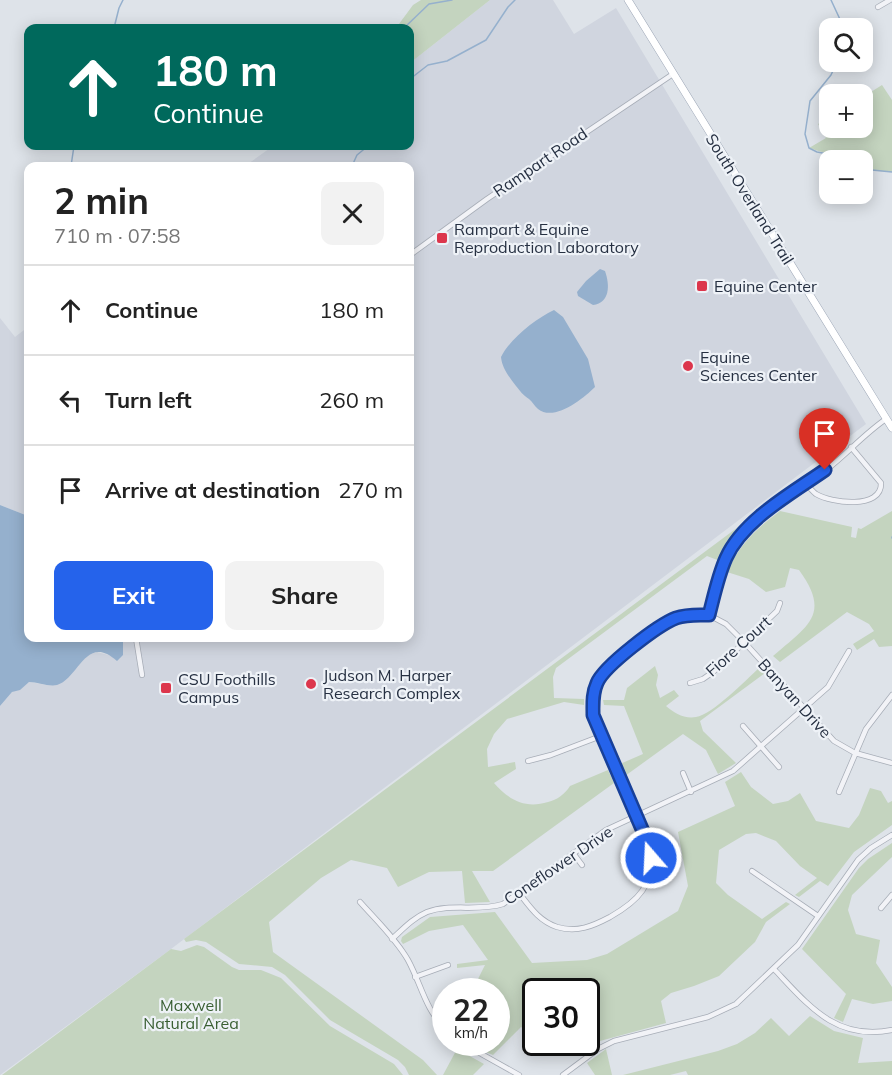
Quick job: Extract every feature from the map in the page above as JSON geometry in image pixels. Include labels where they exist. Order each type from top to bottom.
[{"type":"main road","name":"South Overland Trail","points":[[628,0],[892,428]]},
{"type":"street","points":[[878,7],[890,0]]},
{"type":"street","name":"Rampart Road","points":[[414,252],[487,198],[673,74]]},
{"type":"street","points":[[519,893],[542,919],[564,928],[588,927],[630,905],[644,888],[651,866],[648,843],[593,715],[592,699],[597,681],[609,666],[667,622],[690,614],[709,615],[721,572],[735,544],[757,520],[832,464],[886,419]]},
{"type":"street","points":[[806,483],[819,495],[856,504],[868,501],[879,491],[881,483],[851,447]]},
{"type":"street","name":"Fiore Court","points":[[690,683],[703,679],[713,672],[777,611],[780,603]]},
{"type":"street","name":"Banyan Drive","points":[[709,615],[726,624],[745,643],[834,741],[855,753],[892,763]]},
{"type":"street","points":[[137,642],[141,675]]},
{"type":"street","name":"Coneflower Drive","points":[[392,939],[428,912],[446,908],[490,907],[503,904],[598,835],[733,771],[828,687],[849,651]]},
{"type":"street","points":[[839,792],[870,722],[892,695]]},
{"type":"street","points":[[743,726],[779,767]]},
{"type":"street","points":[[528,761],[601,736]]},
{"type":"street","points":[[682,773],[691,792]]},
{"type":"street","points":[[563,1075],[598,1049],[614,1041],[708,1017],[727,1010],[743,999],[798,945],[858,860],[871,848],[892,835]]},
{"type":"street","points":[[573,853],[582,865]]},
{"type":"street","points":[[752,871],[818,916]]},
{"type":"street","points":[[880,908],[892,895]]},
{"type":"street","points":[[360,902],[407,958],[432,1011]]},
{"type":"street","points":[[415,977],[448,965]]},
{"type":"street","points":[[774,969],[815,1011],[832,1022],[858,1031],[892,1030]]},
{"type":"street","points":[[485,1056],[519,1075]]},
{"type":"shaded area","points":[[490,0],[553,0],[574,34],[616,8],[866,424],[171,949],[0,1075],[0,706],[12,692],[29,682],[50,685],[87,655],[97,652],[112,656],[123,655],[123,642],[414,642],[414,162],[251,162],[267,150],[414,150],[414,60]]},
{"type":"shaded area","points":[[0,318],[15,337],[24,330],[24,514],[0,505]]},
{"type":"green space","points":[[421,0],[490,0],[414,60],[414,24],[399,24],[413,5]]},
{"type":"green space","points":[[882,85],[892,100],[892,172],[873,171],[873,150],[819,151],[809,148],[826,138],[873,138],[873,91]]},
{"type":"green space","points":[[835,455],[756,516],[730,545],[720,561],[707,556],[556,668],[553,677],[554,698],[584,699],[584,705],[564,702],[507,719],[494,734],[487,749],[488,767],[515,762],[516,769],[494,783],[518,802],[540,804],[551,801],[566,792],[570,786],[608,770],[614,783],[493,871],[472,871],[490,902],[465,903],[462,871],[429,872],[398,887],[387,868],[351,860],[321,878],[269,922],[273,952],[423,1060],[437,1075],[409,1075],[398,1060],[330,1020],[285,975],[272,967],[239,964],[206,942],[196,940],[186,942],[184,939]]},
{"type":"green space","points":[[780,511],[852,527],[851,537],[856,538],[858,528],[861,529],[892,511],[892,646],[879,647],[874,639],[857,650],[853,644],[874,631],[869,624],[847,612],[780,662],[773,656],[811,619],[814,598],[809,585],[799,570],[790,568],[785,587],[766,592],[749,579],[727,572],[749,538]]},
{"type":"green space","points":[[655,666],[658,675],[656,685],[660,698],[674,690],[679,696],[666,706],[687,717],[703,715],[720,704],[759,668],[765,673],[700,721],[703,731],[736,763],[718,774],[706,750],[683,734],[625,776],[620,764],[643,754],[624,706],[604,705],[603,700],[624,700],[627,688]]},
{"type":"green space","points":[[741,772],[751,787],[773,804],[788,801],[800,793],[816,821],[849,828],[859,815],[870,788],[881,791],[888,803],[892,801],[892,825],[854,852],[828,886],[820,881],[799,897],[795,895],[817,878],[800,866],[776,841],[756,833],[746,834],[719,850],[716,883],[728,895],[762,919],[786,902],[790,904],[766,922],[755,942],[719,976],[671,993],[661,1001],[666,1023],[600,1041],[600,978],[522,978],[522,1028],[510,1038],[510,978],[478,978],[485,965],[457,968],[457,964],[488,960],[463,925],[429,931],[403,944],[401,941],[402,937],[430,917],[495,912],[532,963],[587,960],[607,954],[678,911],[688,886],[678,832],[735,806],[725,782]]},
{"type":"green space","points":[[892,843],[892,857],[852,895],[848,910],[856,934],[880,940],[876,963],[892,987],[892,1001],[873,1004],[852,999],[843,1022],[834,1018],[846,994],[802,949],[859,868]]},
{"type":"green space","name":"Maxwell Natural Area","points":[[197,945],[204,947],[239,970],[261,970],[281,978],[330,1026],[394,1064],[403,1075],[2,1075],[171,949],[181,951]]},
{"type":"green space","points":[[810,1016],[834,1031],[863,1038],[858,1063],[892,1061],[892,1075],[688,1075],[686,1071],[670,1075],[623,1075],[737,1044],[755,1033],[771,1018],[789,1036]]},
{"type":"green space","points":[[606,1049],[612,1075],[595,1075],[587,1063],[600,1056]]},
{"type":"green space","points":[[453,1056],[470,1056],[484,1064],[473,1075],[443,1075]]},
{"type":"water","points":[[600,269],[605,271],[608,287],[603,301],[593,305],[578,296],[577,292]]},
{"type":"water","points":[[554,310],[563,317],[588,359],[595,387],[576,403],[552,413],[538,409],[522,393],[506,372],[501,357],[510,343],[524,330]]},
{"type":"water","points":[[0,505],[24,514],[24,642],[123,642],[123,655],[117,661],[106,654],[98,652],[90,654],[65,681],[57,685],[29,682],[20,690],[12,692],[0,706]]},
{"type":"waterway","points":[[115,24],[123,0]]},
{"type":"waterway","points":[[408,24],[429,4],[452,0]]},
{"type":"waterway","points":[[414,76],[428,65],[447,61],[486,40],[515,0]]},
{"type":"waterway","points":[[831,0],[839,18]]},
{"type":"waterway","points":[[819,152],[809,148],[805,134],[810,101],[832,72]]},
{"type":"waterway","points":[[72,162],[73,150]]},
{"type":"waterway","points":[[354,162],[363,150]]},
{"type":"waterway","points":[[873,170],[892,172]]},
{"type":"place","name":"Rampart & Equine Reproduction Laboratory","points":[[442,238]]},
{"type":"place","name":"Equine Center","points":[[702,286]]},
{"type":"place","name":"Equine Sciences Center","points":[[688,366]]},
{"type":"place","name":"Judson M. Harper Research Complex","points":[[311,684]]},
{"type":"place","name":"CSU Foothills Campus","points":[[166,688]]},
{"type":"route","points":[[651,858],[648,843],[593,715],[592,699],[597,681],[609,666],[667,622],[690,614],[709,615],[727,556],[743,532],[825,470]]}]
